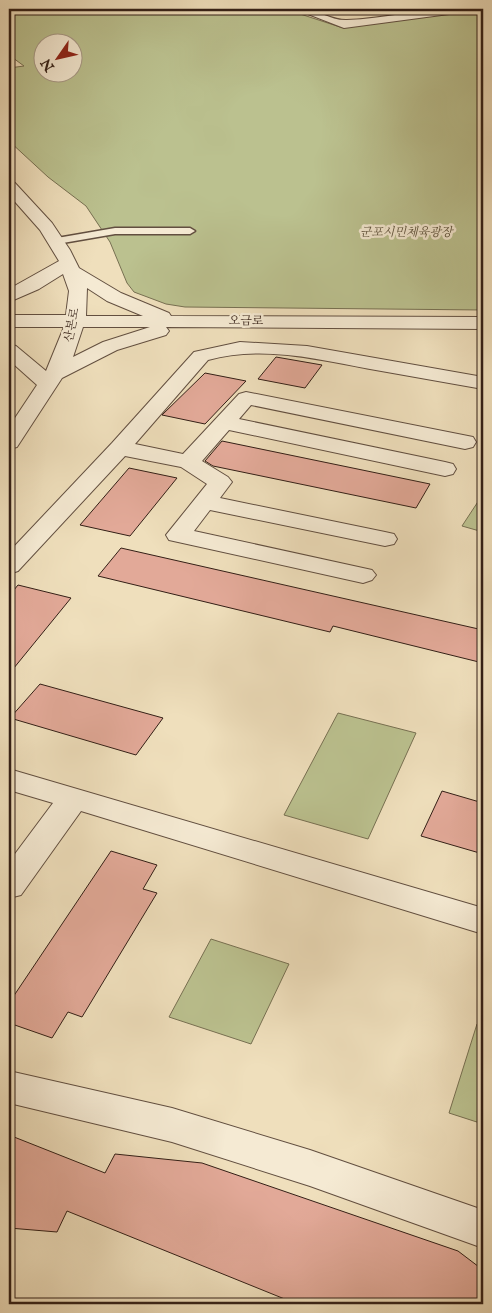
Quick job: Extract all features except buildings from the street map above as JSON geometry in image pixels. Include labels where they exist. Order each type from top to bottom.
[{"type":"street","points":[[301,9],[344,24],[464,9]]},
{"type":"street","points":[[379,9],[400,16]]},
{"type":"street","name":"산본로","points":[[9,169],[29,206]]},
{"type":"street","name":"산본로","points":[[9,186],[47,226],[70,267],[78,292],[70,343],[51,379],[9,442]]},
{"type":"street","name":"산본로","points":[[9,194],[29,206]]},
{"type":"street","points":[[9,296],[70,267],[114,297],[173,321]]},
{"type":"street","name":"오금로","points":[[9,321],[483,323]]},
{"type":"street","points":[[9,350],[51,379],[128,340],[200,321]]},
{"type":"street","points":[[9,566],[120,448],[200,356],[215,350],[239,348],[308,352],[483,383]]},
{"type":"street","points":[[188,462],[246,398],[465,442]]},
{"type":"street","points":[[223,422],[445,469]]},
{"type":"street","points":[[120,448],[188,462],[220,482],[178,535],[363,575]]},
{"type":"street","points":[[204,502],[385,539]]},
{"type":"street","points":[[9,779],[483,921]]},
{"type":"street","points":[[9,886],[73,799]]},
{"type":"street","points":[[9,1087],[172,1125],[310,1168],[483,1229]]},
{"type":"lane","points":[[56,242],[115,231],[190,231]]},
{"type":"green space","name":"군포시민체육광장","points":[[9,9],[285,9],[340,27],[483,9],[483,310],[185,307],[166,304],[134,292],[127,283],[110,242],[86,206],[48,177],[9,141],[9,68],[24,66],[9,55]]},
{"type":"green space","points":[[483,494],[483,532],[462,526]]},
{"type":"green space","points":[[338,713],[416,733],[368,839],[284,815]]},
{"type":"green space","points":[[211,939],[289,964],[251,1044],[169,1017]]},
{"type":"green space","points":[[477,1024],[483,1026],[483,1124],[449,1113]]}]
